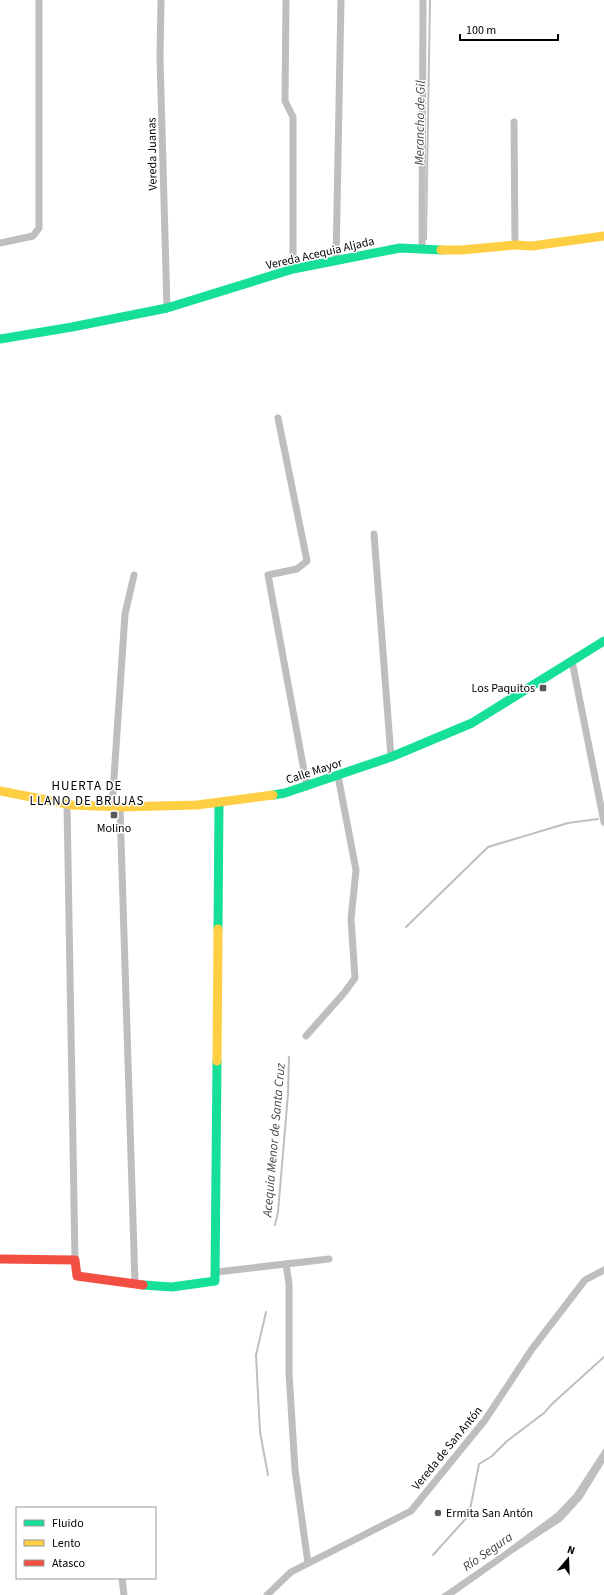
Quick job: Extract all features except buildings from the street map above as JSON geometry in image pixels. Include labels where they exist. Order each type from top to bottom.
[{"type":"street","points":[[0,243],[33,236],[39,228],[39,0]]},
{"type":"street","name":"Vereda Juanas","points":[[161,0],[160,58],[167,308]]},
{"type":"street","points":[[286,0],[285,101],[293,117],[293,269]]},
{"type":"street","points":[[336,260],[341,0]]},
{"type":"street","points":[[422,249],[423,0]]},
{"type":"street","points":[[514,122],[516,245]]},
{"type":"street","name":"Vereda Acequia Aljada","points":[[0,339],[72,327],[167,308],[293,269],[400,248],[462,250],[516,245],[532,246],[604,236]]},
{"type":"street","points":[[278,418],[307,561],[298,569],[268,575],[307,787]]},
{"type":"street","points":[[374,534],[391,757]]},
{"type":"street","points":[[134,575],[125,614],[116,807],[135,1284]]},
{"type":"street","name":"Calle Mayor","points":[[0,790],[67,804],[116,807],[219,803],[273,796],[307,787],[391,757],[480,719],[604,641]]},
{"type":"street","points":[[572,661],[604,822]]},
{"type":"street","points":[[306,1036],[344,993],[355,978],[351,919],[356,870],[338,776]]},
{"type":"street","points":[[67,804],[75,1260],[77,1276],[135,1284],[172,1287],[216,1281],[219,803]]},
{"type":"street","points":[[0,1259],[75,1260]]},
{"type":"street","points":[[216,1272],[329,1259]]},
{"type":"street","points":[[286,1264],[289,1284],[290,1373],[296,1470],[308,1563]]},
{"type":"street","name":"Vereda de San Antón","points":[[267,1595],[291,1572],[411,1511],[485,1420],[532,1349],[585,1280],[604,1270]]},
{"type":"street","points":[[122,1579],[124,1595]]},
{"type":"shaded area","points":[[604,1448],[604,1463],[582,1499],[562,1521],[513,1553],[454,1595],[441,1595],[502,1553],[556,1513],[574,1494]]},
{"type":"waterway","name":"Merancho de Gil","points":[[426,239],[430,0]]},
{"type":"waterway","name":"Acequia Menor de Santa Cruz","points":[[406,927],[488,847],[568,823],[598,819]]},
{"type":"waterway","name":"Acequia Menor de Santa Cruz","points":[[275,1225],[278,1212],[288,1094],[289,1057]]},
{"type":"waterway","name":"Acequia Menor de Santa Cruz","points":[[266,1312],[256,1355],[260,1432],[268,1475]]},
{"type":"waterway","points":[[433,1555],[469,1515],[479,1464],[492,1456],[507,1441],[544,1413],[604,1357]]},
{"type":"traffic: fast","points":[[0,339],[72,327],[167,308],[293,269],[400,248],[441,250]]},
{"type":"traffic: fast","points":[[273,795],[285,793],[391,757],[472,723],[604,641]]},
{"type":"traffic: fast","points":[[218,929],[219,803]]},
{"type":"traffic: fast","points":[[143,1285],[172,1287],[215,1281],[217,1061]]},
{"type":"traffic: slow","points":[[441,250],[462,250],[515,245],[532,246],[604,236]]},
{"type":"traffic: slow","points":[[0,791],[72,805],[120,807],[197,805],[273,795]]},
{"type":"traffic: slow","points":[[217,1061],[218,929]]},
{"type":"traffic: jam","points":[[0,1259],[75,1260],[77,1276],[143,1285]]},
{"type":"place","name":"Los Paquitos","points":[[543,688]]},
{"type":"place","name":"Molino","points":[[114,815]]},
{"type":"place","name":"Ermita San Antón","points":[[438,1513]]},
{"type":"district","name":"HUERTA DE LLANO DE BRUJAS","points":[[87,792]]},
{"type":"water label","name":"Río Segura","points":[[487,1551]]}]
